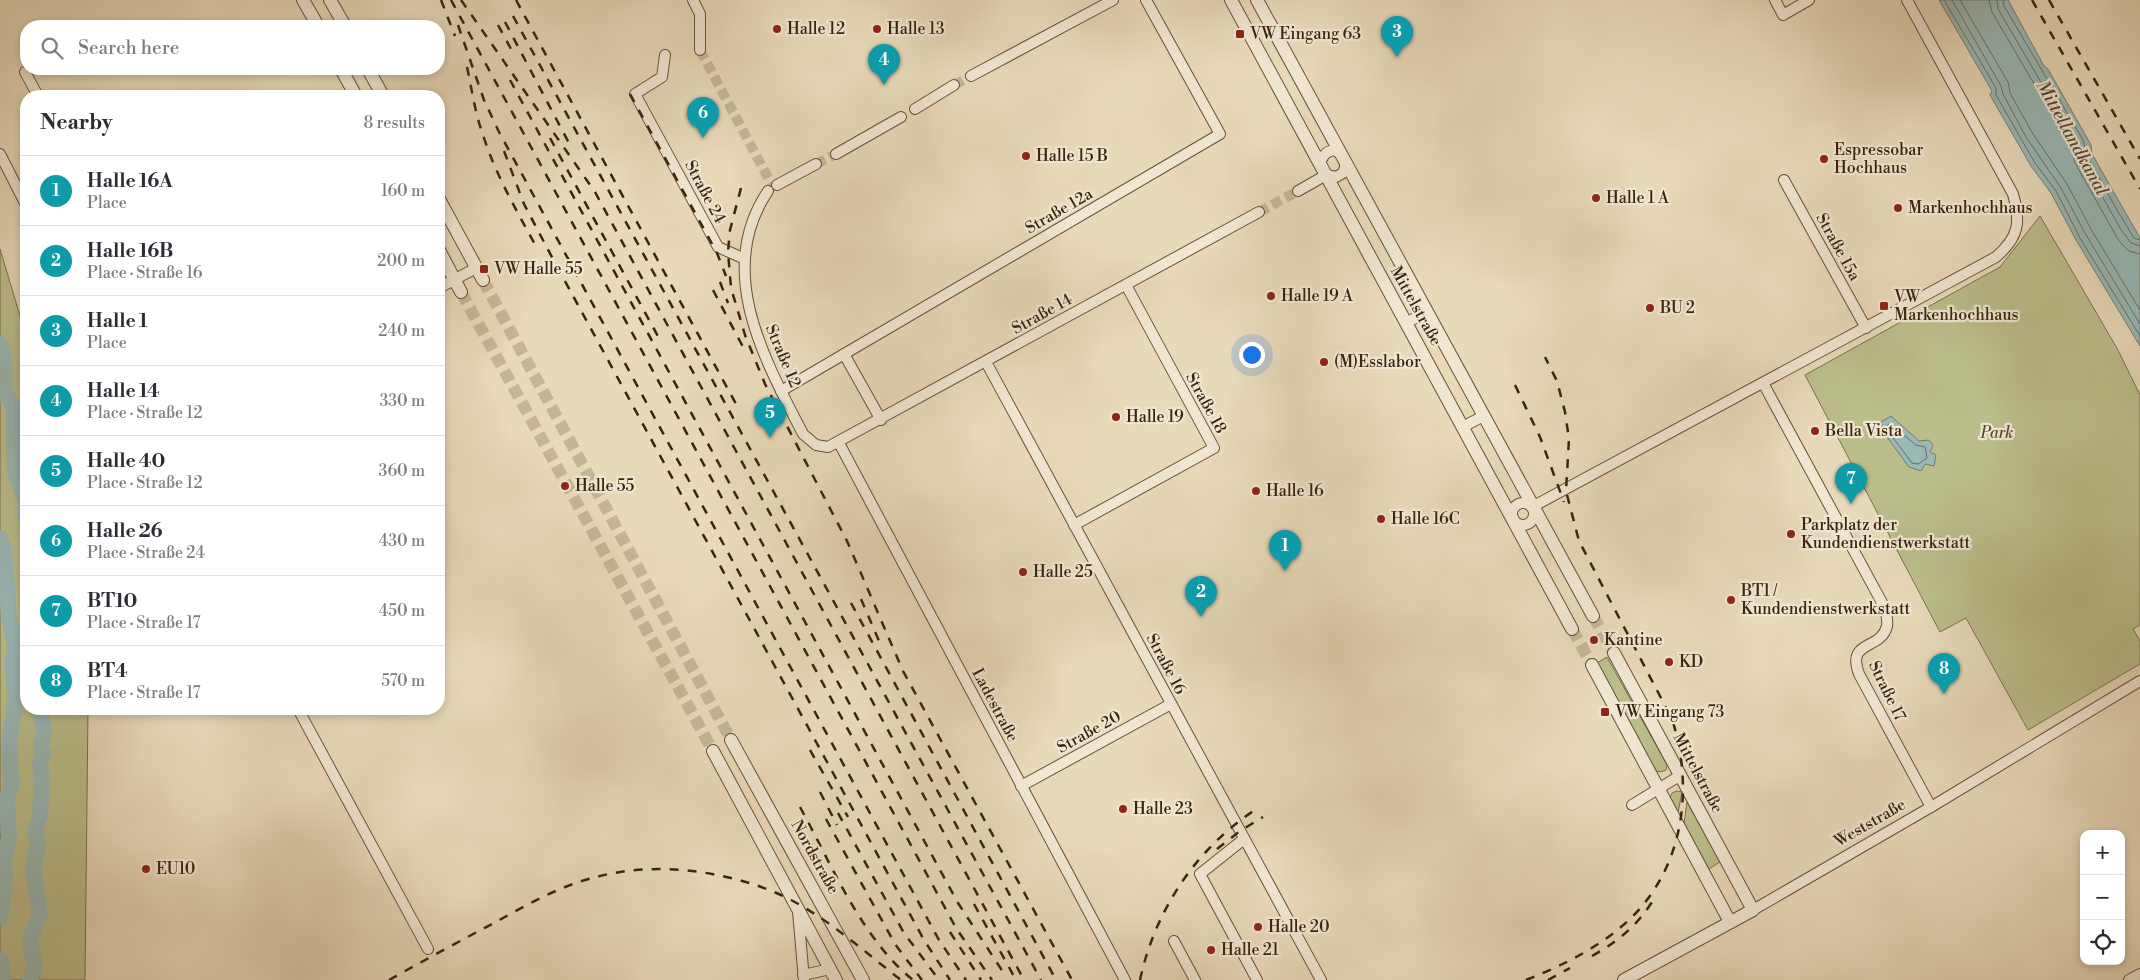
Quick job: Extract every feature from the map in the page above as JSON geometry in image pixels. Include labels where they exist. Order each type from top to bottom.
[{"type":"street","points":[[303,0],[315,20]]},
{"type":"street","points":[[330,0],[342,20]]},
{"type":"street","points":[[693,0],[700,14],[700,50]]},
{"type":"street","points":[[970,76],[1113,0]]},
{"type":"street","name":"Straße 12a","points":[[781,391],[1220,134],[1146,0]]},
{"type":"street","name":"Mittelstraße","points":[[1231,0],[1572,629]]},
{"type":"street","name":"Mittelstraße","points":[[1257,0],[1593,616]]},
{"type":"street","points":[[1775,0],[1783,15],[1809,0]]},
{"type":"street","points":[[1532,507],[1996,257],[2008,246],[2016,232],[2018,213],[2013,194],[1906,0]]},
{"type":"street","name":"Straße 24","points":[[665,55],[662,77],[635,94],[718,247],[746,259]]},
{"type":"street","points":[[27,75],[35,90]]},
{"type":"street","points":[[344,75],[352,90]]},
{"type":"street","points":[[354,90],[367,75]]},
{"type":"street","points":[[372,75],[380,90]]},
{"type":"street","points":[[915,109],[954,85]]},
{"type":"street","points":[[836,154],[901,117]]},
{"type":"street","points":[[1334,150],[1343,158],[1343,173],[1336,177],[1323,170],[1323,155],[1328,151],[1334,150]]},
{"type":"street","points":[[0,154],[20,193]]},
{"type":"street","name":"Straße 12","points":[[816,164],[772,188],[749,228],[745,287],[757,338],[803,434],[816,445],[828,447],[839,443]]},
{"type":"street","points":[[1298,190],[1323,170]]},
{"type":"street","name":"Straße 15a","points":[[1784,180],[1866,328]]},
{"type":"street","points":[[445,210],[483,280]]},
{"type":"street","name":"Straße 14","points":[[839,443],[1259,212]]},
{"type":"street","points":[[445,262],[461,292]]},
{"type":"street","points":[[445,284],[476,268]]},
{"type":"street","name":"Straße 18","points":[[1074,525],[1214,448],[1126,285]]},
{"type":"street","points":[[1406,323],[1426,312]]},
{"type":"street","points":[[844,354],[881,420]]},
{"type":"street","name":"Straße 16","points":[[986,362],[1321,980]]},
{"type":"street","name":"Straße 17","points":[[1763,383],[1886,610],[1887,626],[1880,637],[1859,650],[1855,660],[1859,674],[1931,807]]},
{"type":"street","points":[[1463,427],[1483,416]]},
{"type":"street","name":"Ladestraße","points":[[839,443],[1125,980]]},
{"type":"street","points":[[1526,503],[1532,507],[1534,517],[1528,524],[1520,525],[1513,520],[1512,511],[1517,504],[1526,503]]},
{"type":"street","name":"Mittelstraße","points":[[1614,653],[1753,910]]},
{"type":"street","points":[[1592,665],[1730,922]]},
{"type":"street","name":"Weststraße","points":[[1624,980],[1753,910],[2140,683]]},
{"type":"street","name":"Straße 20","points":[[1021,786],[1171,704]]},
{"type":"street","points":[[301,715],[428,949]]},
{"type":"street","name":"Nordstraße","points":[[833,975],[716,756],[734,746],[863,980]]},
{"type":"street","points":[[1632,805],[1681,775]]},
{"type":"street","points":[[1244,839],[1200,874],[1257,980]]},
{"type":"street","points":[[798,910],[804,977],[833,975]]},
{"type":"street","points":[[1174,941],[1195,980]]},
{"type":"street","points":[[857,968],[871,980]]},
{"type":"street","points":[[2129,980],[2140,974]]},
{"type":"green space","name":"Park","points":[[2040,216],[2118,350],[2140,395],[2140,625],[2133,629],[2140,641],[2140,664],[2028,730],[1966,618],[1940,632],[1805,375],[2000,267]]},
{"type":"green space","points":[[0,249],[20,316],[20,715],[88,715],[85,980],[0,980]]},
{"type":"green space","points":[[1607,657],[1667,765],[1666,770],[1656,771],[1597,663]]},
{"type":"green space","points":[[1682,792],[1678,813],[1670,797],[1672,793]]},
{"type":"green space","points":[[1687,802],[1720,862],[1709,869],[1684,824]]},
{"type":"water","name":"Mittellandkanal","points":[[1939,0],[2008,0],[2044,66],[2048,69],[2091,145],[2092,154],[2140,238],[2140,346],[2076,240],[2051,193],[2031,166],[1990,95],[1992,91]]},
{"type":"water","points":[[1891,416],[1919,441],[1929,440],[1933,445],[1930,452],[1936,455],[1934,466],[1925,464],[1921,471],[1909,467],[1884,433],[1881,422]]},
{"type":"waterway","points":[[0,344],[4,358],[5,394],[11,402],[14,413],[15,471],[20,485]]},
{"type":"waterway","points":[[0,538],[4,549],[9,616],[16,651],[12,663],[16,697],[10,737],[12,783],[7,799],[9,839],[4,859],[5,879],[0,918]]},
{"type":"waterway","points":[[30,980],[35,967],[31,936],[40,914],[33,870],[38,844],[35,831],[40,815],[42,782],[40,764],[43,753],[41,744],[44,734],[41,715]]},
{"type":"waterway","points":[[0,837],[9,839]]},
{"type":"waterway","points":[[0,959],[4,980]]},
{"type":"tunnel","points":[[700,50],[773,187]]},
{"type":"tunnel","points":[[954,85],[971,76]]},
{"type":"tunnel","points":[[816,164],[836,154]]},
{"type":"tunnel","points":[[1259,212],[1298,191]]},
{"type":"tunnel","points":[[483,280],[731,740]]},
{"type":"tunnel","points":[[461,292],[713,751]]},
{"type":"tunnel","points":[[1593,616],[1614,653]]},
{"type":"tunnel","points":[[1572,629],[1592,665]]},
{"type":"railway","points":[[441,0],[455,36]]},
{"type":"railway","points":[[451,0],[956,928],[992,980]]},
{"type":"railway","points":[[461,0],[595,192],[1024,980]]},
{"type":"railway","points":[[516,0],[736,404]]},
{"type":"railway","points":[[2032,0],[2140,189]]},
{"type":"railway","points":[[2049,0],[2140,159]]},
{"type":"railway","points":[[513,16],[1041,980]]},
{"type":"railway","points":[[505,22],[570,145]]},
{"type":"railway","points":[[458,25],[484,100],[499,132],[939,940],[966,980]]},
{"type":"railway","points":[[498,25],[511,49]]},
{"type":"railway","points":[[467,67],[478,118],[488,150],[508,194],[538,250]]},
{"type":"railway","points":[[510,80],[958,903],[1003,972]]},
{"type":"railway","points":[[630,94],[717,253],[726,276]]},
{"type":"railway","points":[[550,138],[660,340]]},
{"type":"railway","points":[[504,151],[524,204],[554,261],[924,940],[950,980]]},
{"type":"railway","points":[[741,188],[730,230],[728,252],[731,288],[745,335],[765,384],[847,541],[903,671],[1072,980]]},
{"type":"railway","points":[[720,282],[728,303]]},
{"type":"railway","points":[[713,290],[743,347]]},
{"type":"railway","points":[[1526,980],[1554,968],[1595,946],[1631,918],[1649,897],[1663,875],[1680,825],[1683,799],[1679,745],[1672,719],[1579,541],[1566,491],[1569,439],[1565,412],[1557,381],[1545,357]]},
{"type":"railway","points":[[1515,385],[1540,437],[1564,502]]},
{"type":"railway","points":[[861,599],[879,641]]},
{"type":"railway","points":[[851,603],[1056,980]]},
{"type":"railway","points":[[810,750],[848,817]]},
{"type":"railway","points":[[820,792],[837,825]]},
{"type":"railway","points":[[800,807],[836,876],[863,922],[895,963],[913,980]]},
{"type":"railway","points":[[1140,980],[1156,929],[1182,882],[1216,841],[1258,808]]},
{"type":"railway","points":[[838,813],[904,933],[939,980]]},
{"type":"railway","points":[[1217,849],[1240,831],[1263,817]]},
{"type":"railway","points":[[826,819],[895,944],[922,980]]},
{"type":"railway","points":[[389,980],[517,910],[556,891],[582,881],[610,874],[654,869],[683,870],[722,876],[753,884],[782,895],[806,908],[834,927],[901,980]]},
{"type":"railway","points":[[1592,956],[1625,933],[1652,902]]},
{"type":"railway","points":[[974,904],[1016,980]]},
{"type":"railway","points":[[950,932],[981,980]]},
{"type":"railway","points":[[1548,980],[1570,968]]},
{"type":"place","name":"Halle 12","points":[[777,29]]},
{"type":"place","name":"Halle 13","points":[[877,29]]},
{"type":"place","name":"VW Eingang 63","points":[[1240,34]]},
{"type":"place","name":"Halle 1","points":[[1397,57]]},
{"type":"place","name":"Halle 14","points":[[884,85]]},
{"type":"place","name":"Halle 26","points":[[703,138]]},
{"type":"place","name":"Halle 15 B","points":[[1026,156]]},
{"type":"place","name":"Espressobar Hochhaus","points":[[1824,159]]},
{"type":"place","name":"Halle 1 A","points":[[1596,198]]},
{"type":"place","name":"Markenhochhaus","points":[[1898,208]]},
{"type":"place","name":"VW Halle 55","points":[[484,269]]},
{"type":"place","name":"Halle 19 A","points":[[1271,296]]},
{"type":"place","name":"VW Markenhochhaus","points":[[1884,306]]},
{"type":"place","name":"BU 2","points":[[1650,308]]},
{"type":"place","name":"(M)Esslabor","points":[[1324,362]]},
{"type":"place","name":"Halle 19","points":[[1116,417]]},
{"type":"place","name":"Bella Vista","points":[[1815,431]]},
{"type":"place","name":"Halle 40","points":[[770,438]]},
{"type":"place","name":"Halle 55","points":[[565,486]]},
{"type":"place","name":"Halle 16","points":[[1256,491]]},
{"type":"place","name":"BT10","points":[[1851,504]]},
{"type":"place","name":"Halle 16C","points":[[1381,519]]},
{"type":"place","name":"Parkplatz der Kundendienstwerkstatt","points":[[1791,534]]},
{"type":"place","name":"Halle 16A","points":[[1285,571]]},
{"type":"place","name":"Halle 25","points":[[1023,572]]},
{"type":"place","name":"BT1 / Kundendienstwerkstatt","points":[[1731,600]]},
{"type":"place","name":"Halle 16B","points":[[1201,617]]},
{"type":"place","name":"Kantine","points":[[1594,640]]},
{"type":"place","name":"KD","points":[[1669,662]]},
{"type":"place","name":"BT4","points":[[1944,694]]},
{"type":"place","name":"VW Eingang 73","points":[[1605,712]]},
{"type":"place","name":"Halle 23","points":[[1123,809]]},
{"type":"place","name":"EU10","points":[[146,869]]},
{"type":"place","name":"Halle 20","points":[[1258,927]]},
{"type":"place","name":"Halle 21","points":[[1211,950]]}]
